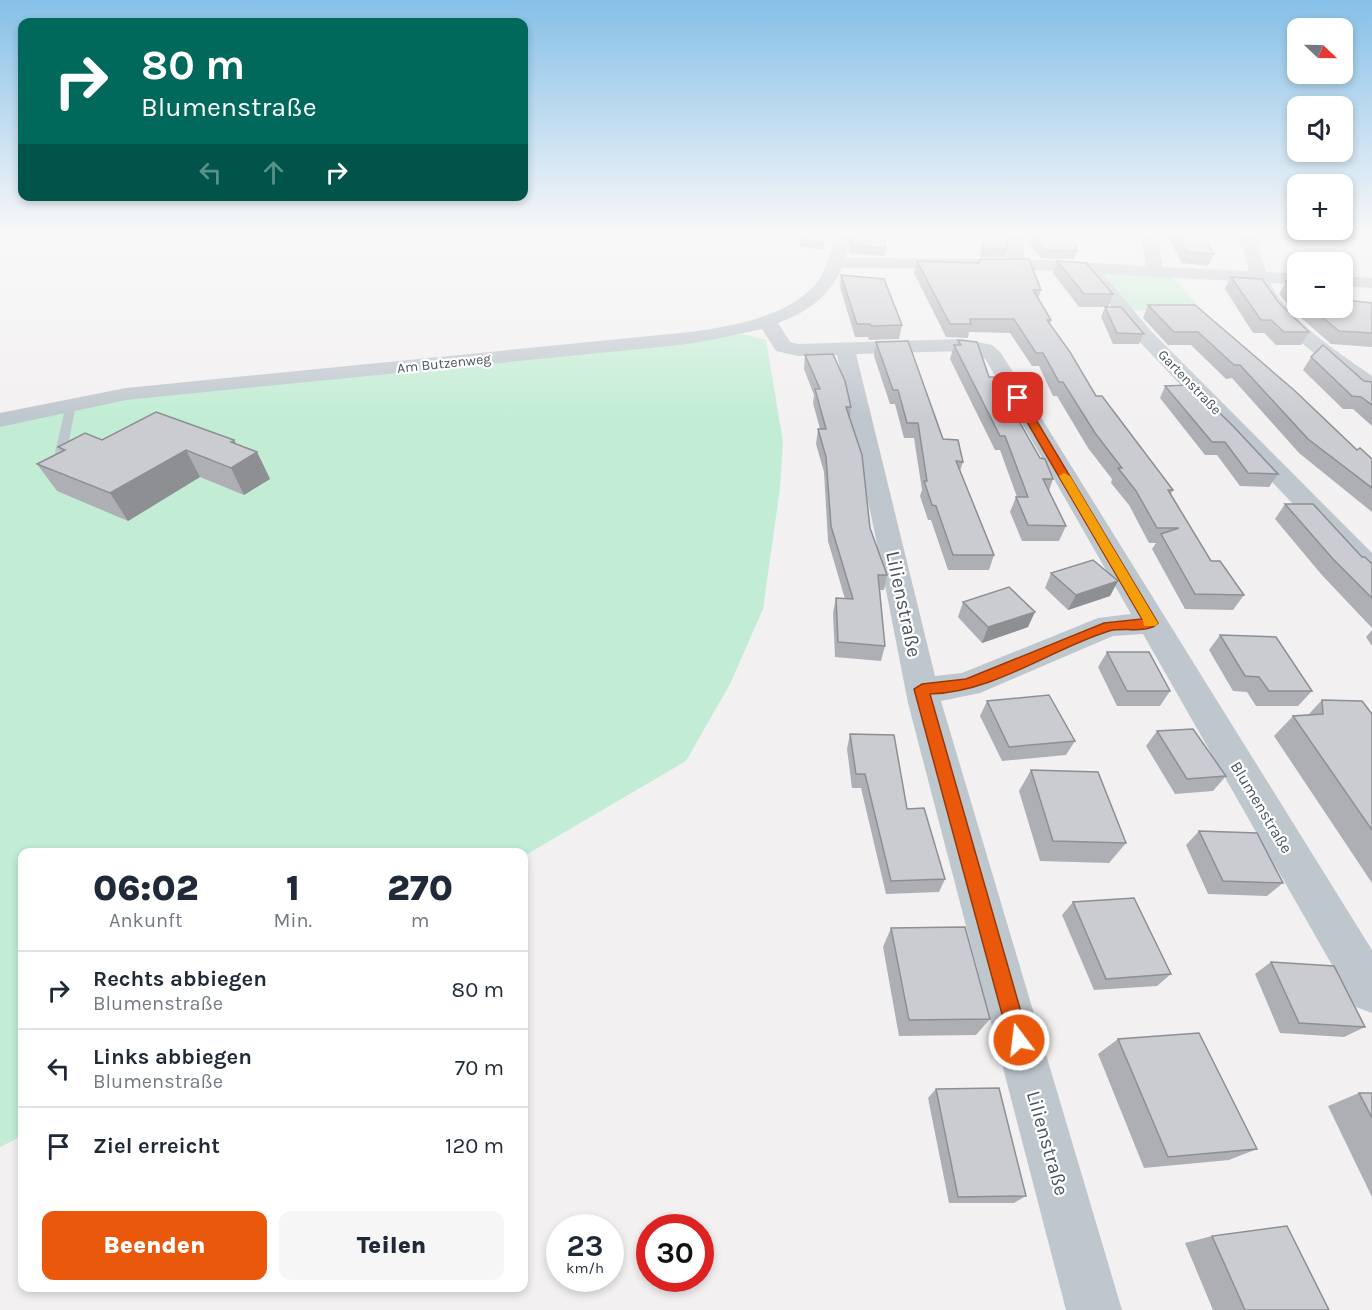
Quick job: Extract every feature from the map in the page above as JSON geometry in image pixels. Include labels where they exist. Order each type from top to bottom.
[{"type":"street","name":"Am Butzenweg","points":[[0,420],[126,394],[680,339],[729,332],[788,312],[815,295]]},
{"type":"street","name":"Gartenstraße","points":[[1112,295],[1144,335],[1372,570]]},
{"type":"street","points":[[1268,295],[1281,313],[1372,386]]},
{"type":"street","name":"Blumenstraße","points":[[764,321],[771,327],[783,347],[798,350],[963,345],[985,350],[994,357],[1372,991]]},
{"type":"street","name":"Lilienstraße","points":[[845,348],[890,539],[922,689],[1094,1310]]},
{"type":"street","points":[[1330,354],[1362,356]]},
{"type":"street","points":[[922,689],[951,688],[968,684],[1109,626],[1151,623]]},
{"type":"lane","points":[[57,474],[71,404]]},
{"type":"green space","points":[[1119,295],[1189,295],[1204,312],[1131,310]]},
{"type":"green space","points":[[742,334],[766,340],[783,442],[780,488],[763,609],[730,684],[686,761],[528,854],[528,848],[18,848],[18,1138],[0,1147],[0,422],[81,404],[690,342]]},
{"type":"building","points":[[848,295],[890,295],[902,325],[871,326],[870,324],[857,324]]},
{"type":"building","points":[[935,295],[1036,295],[1051,320],[1047,320],[1070,352],[1096,396],[1102,396],[1173,490],[1168,490],[1211,561],[1220,561],[1244,595],[1195,594],[1161,534],[1179,528],[1157,528],[1136,491],[1118,468],[1122,468],[1095,433],[1063,382],[1059,382],[1043,353],[1036,353],[1014,319],[970,319],[971,324],[950,324]]},
{"type":"building","points":[[1244,295],[1273,295],[1287,311],[1287,318],[1295,318],[1309,332],[1284,332],[1271,320],[1261,320]]},
{"type":"building","points":[[1353,300],[1372,303],[1372,333],[1339,331],[1323,318],[1353,318]]},
{"type":"building","points":[[1148,305],[1195,305],[1294,390],[1357,450],[1360,448],[1372,459],[1372,488],[1308,439],[1240,365],[1234,365],[1198,332],[1174,332]]},
{"type":"building","points":[[1105,307],[1121,307],[1144,334],[1117,333]]},
{"type":"building","points":[[958,340],[977,342],[989,377],[994,377],[1040,458],[1045,459],[1053,479],[1043,479],[1066,526],[1028,525],[1016,497],[1028,497],[1005,436],[1000,436],[954,345],[961,345]]},
{"type":"building","points":[[908,341],[943,439],[958,440],[963,462],[956,461],[994,555],[953,555],[936,506],[932,505],[924,481],[927,481],[918,423],[907,423],[898,390],[893,390],[876,342]]},
{"type":"building","points":[[1323,345],[1364,381],[1372,382],[1372,405],[1361,397],[1352,396],[1311,357]]},
{"type":"building","points":[[833,354],[845,381],[851,407],[846,407],[862,455],[870,528],[887,575],[878,575],[885,646],[838,642],[836,598],[853,599],[831,526],[826,457],[818,429],[826,429],[815,389],[820,389],[805,355]]},
{"type":"building","points":[[1191,385],[1278,474],[1248,473],[1225,442],[1212,442],[1165,386]]},
{"type":"building","points":[[156,412],[234,440],[231,442],[257,452],[231,468],[186,450],[110,493],[37,464],[65,450],[58,447],[85,433],[102,440]]},
{"type":"building","points":[[1285,504],[1313,504],[1362,557],[1372,564],[1372,598],[1333,559]]},
{"type":"building","points":[[1093,560],[1118,581],[1076,595],[1051,573]]},
{"type":"building","points":[[1009,587],[1035,612],[988,627],[963,602]]},
{"type":"building","points":[[1220,635],[1276,637],[1312,691],[1269,691],[1259,677],[1245,676]]},
{"type":"building","points":[[1107,652],[1149,652],[1170,691],[1127,691]]},
{"type":"building","points":[[1049,695],[1075,741],[1009,747],[987,701]]},
{"type":"building","points":[[1322,700],[1362,701],[1372,714],[1372,830],[1293,716],[1323,714]]},
{"type":"building","points":[[1193,729],[1226,776],[1187,779],[1157,731]]},
{"type":"building","points":[[850,734],[894,735],[907,809],[924,808],[945,879],[891,881],[865,774],[856,774]]},
{"type":"building","points":[[1031,770],[1098,772],[1126,843],[1053,841]]},
{"type":"building","points":[[1199,831],[1257,833],[1283,883],[1223,881]]},
{"type":"building","points":[[1134,898],[1171,974],[1106,979],[1073,902]]},
{"type":"building","points":[[965,927],[990,1019],[909,1020],[891,928]]},
{"type":"building","points":[[1271,962],[1334,966],[1365,1027],[1299,1023]]},
{"type":"building","points":[[1199,1033],[1257,1149],[1168,1157],[1118,1039]]},
{"type":"building","points":[[999,1088],[1026,1196],[958,1197],[936,1089]]},
{"type":"building","points":[[1359,1093],[1372,1093],[1372,1118]]},
{"type":"building","points":[[1287,1226],[1329,1310],[1245,1310],[1212,1236]]},
{"type":"slow traffic","points":[[1064,476],[1151,623],[1148,623]]},
{"type":"route","points":[[1018,398],[1151,623],[1109,626],[968,684],[951,688],[922,689],[1019,1040]]}]
